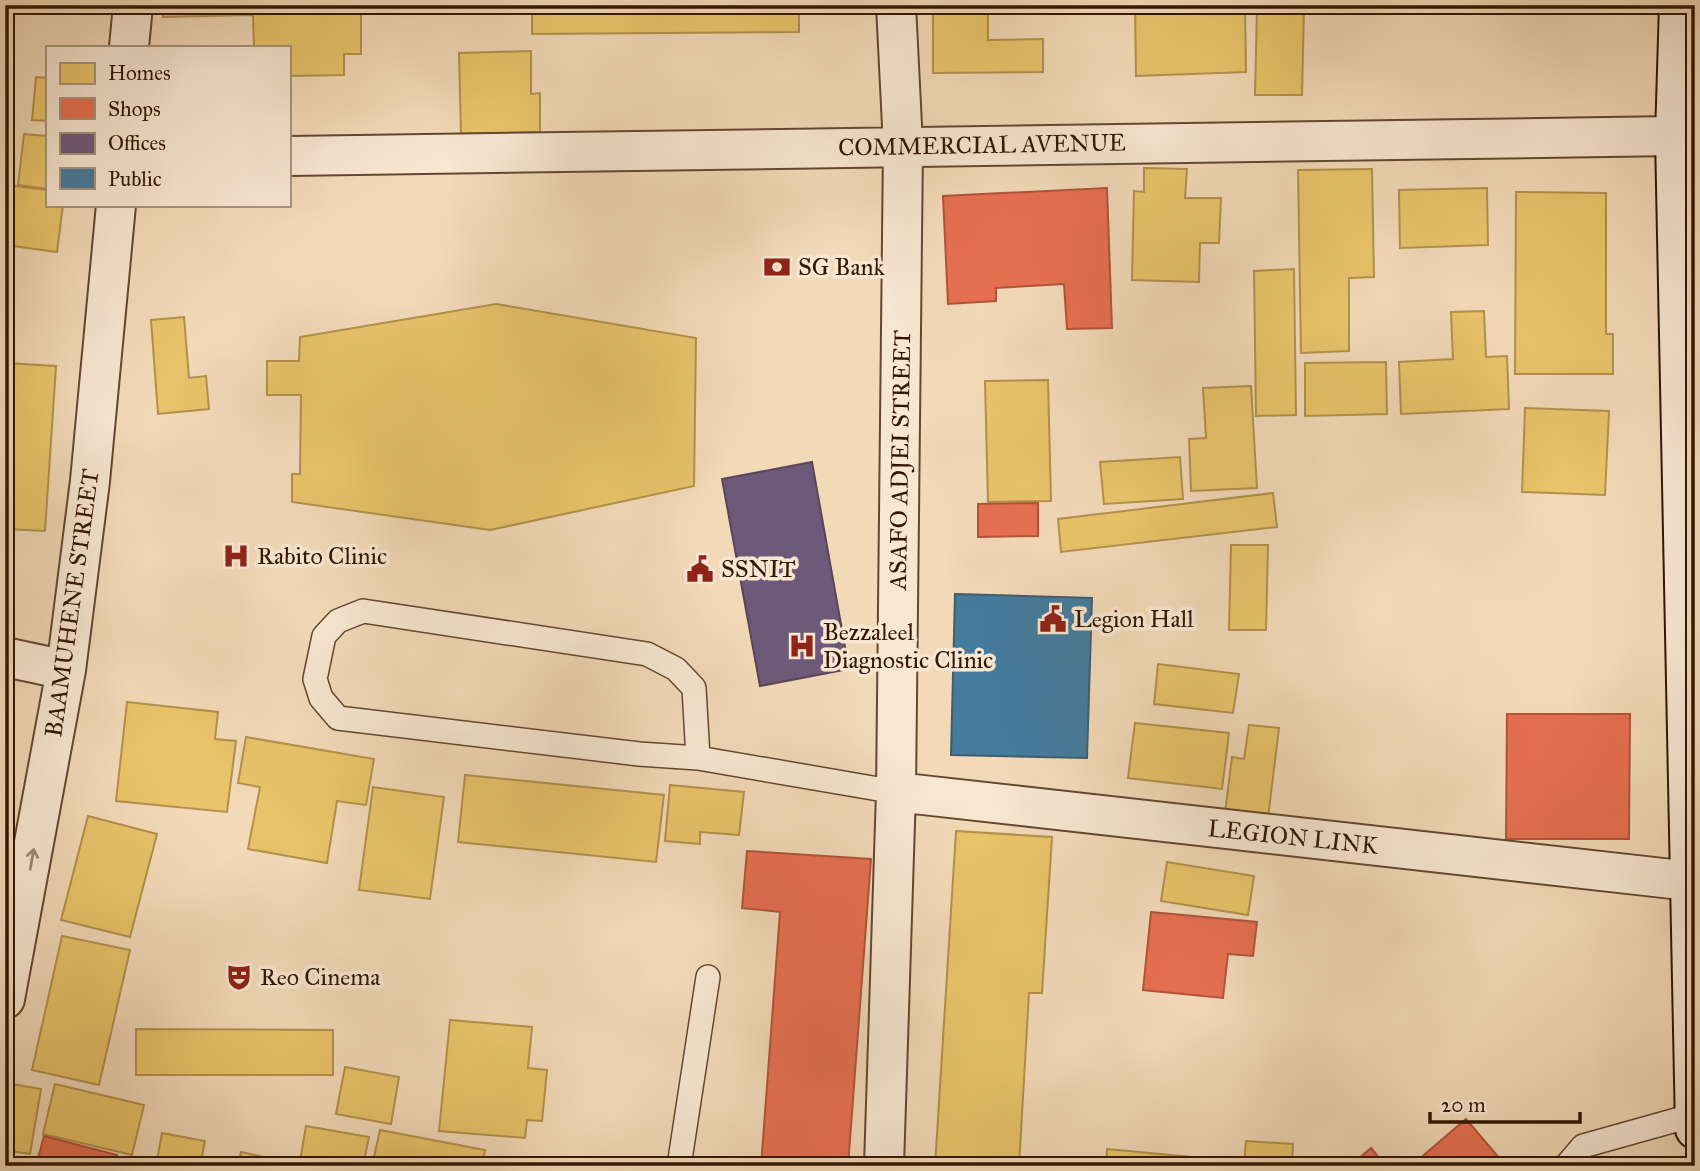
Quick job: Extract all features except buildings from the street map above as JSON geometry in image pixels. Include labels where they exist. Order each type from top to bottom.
[{"type":"street","points":[[129,46],[133,5]]},
{"type":"street","name":"ASAFO ADJEI STREET","points":[[884,1166],[896,792],[903,145],[897,5]]},
{"type":"street","points":[[1679,5],[1675,136],[1691,682],[1690,881],[1695,1129]]},
{"type":"street","name":"COMMERCIAL AVENUE","points":[[290,156],[903,145],[1675,136]]},
{"type":"street","name":"BAAMUHENE STREET","points":[[5,999],[66,670],[90,481],[116,206]]},
{"type":"street","points":[[5,657],[66,670]]},
{"type":"street","name":"LEGION LINK","points":[[896,792],[1690,881]]},
{"type":"lane","points":[[698,758],[694,688],[676,669],[647,654],[363,611],[338,621],[324,636],[315,679],[321,698],[338,718],[639,754],[698,758],[896,792]]},
{"type":"lane","points":[[679,1166],[708,977]]},
{"type":"lane","points":[[1566,1166],[1583,1146],[1695,1115]]},
{"type":"place","name":"SG Bank","points":[[777,267]]},
{"type":"place","name":"Rabito Clinic","points":[[236,556]]},
{"type":"place","name":"SSNIT","points":[[700,569]]},
{"type":"place","name":"Legion Hall","points":[[1053,619]]},
{"type":"place","name":"Bezzaleel Diagnostic Clinic","points":[[802,646]]},
{"type":"place","name":"Reo Cinema","points":[[239,977]]}]
